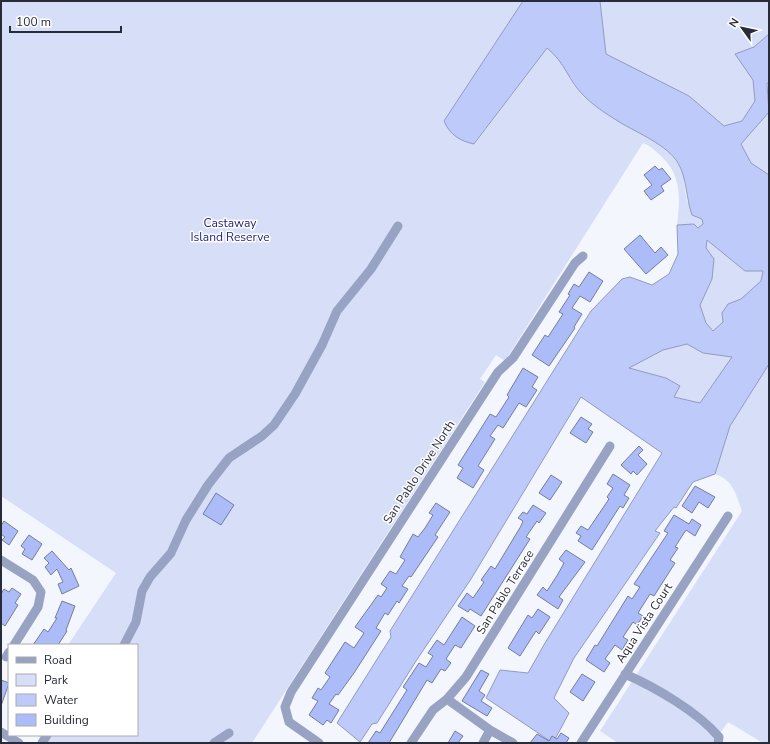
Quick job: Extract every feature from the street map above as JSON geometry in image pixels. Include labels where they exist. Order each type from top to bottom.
[{"type":"street","points":[[125,644],[136,622],[142,591],[150,577],[171,553],[186,520],[208,485],[229,458],[262,436],[274,425],[295,394],[322,345],[337,311],[371,269],[398,226]]},
{"type":"street","name":"San Pablo Drive North","points":[[319,743],[289,722],[285,707],[291,692],[498,372],[513,358],[575,263],[583,256]]},
{"type":"street","name":"San Pablo Terrace","points":[[411,743],[432,710],[447,699],[466,677],[610,446]]},
{"type":"street","name":"Aqua Vista Court","points":[[581,743],[728,516]]},
{"type":"street","points":[[1,560],[33,580],[41,592],[38,607],[15,644]]},
{"type":"street","points":[[625,674],[651,687],[697,715],[719,737],[718,743]]},
{"type":"street","points":[[447,699],[490,730],[513,743]]},
{"type":"street","points":[[483,743],[490,730]]},
{"type":"street","points":[[1,732],[19,743]]},
{"type":"street","points":[[214,743],[229,733]]},
{"type":"green space","name":"Castaway Island Reserve","points":[[1,1],[523,1],[444,121],[475,144],[547,48],[558,59],[583,96],[606,113],[658,143],[680,166],[687,200],[702,220],[703,224],[698,228],[686,224],[677,225],[679,198],[677,181],[674,173],[661,156],[651,147],[643,143],[505,361],[496,355],[480,379],[485,382],[252,743],[49,743],[38,736],[138,736],[138,644],[69,644],[116,573],[1,496]]},
{"type":"green space","points":[[600,1],[769,1],[769,34],[754,47],[735,54],[753,80],[755,101],[743,121],[724,126],[689,96],[606,54]]},
{"type":"green space","points":[[769,112],[769,175],[767,175],[751,163],[741,144]]},
{"type":"green space","points":[[707,240],[745,271],[763,271],[761,281],[750,292],[725,308],[723,312],[723,322],[713,331],[706,323],[700,305],[712,279],[706,248]]},
{"type":"green space","points":[[687,344],[703,353],[732,357],[700,403],[674,397],[628,368],[663,350]]},
{"type":"green space","points":[[769,364],[769,743],[763,743],[728,722],[713,743],[618,743],[600,731],[742,511],[733,488],[726,480],[715,474],[730,426]]},
{"type":"water","points":[[523,1],[600,1],[606,54],[689,96],[724,126],[742,121],[755,101],[753,80],[735,54],[754,47],[769,34],[769,81],[767,84],[769,112],[741,144],[751,163],[769,175],[769,364],[730,426],[715,474],[693,482],[676,508],[674,507],[655,531],[660,533],[574,658],[554,698],[569,713],[553,743],[486,698],[500,670],[528,673],[662,453],[581,397],[471,579],[416,661],[377,723],[372,724],[360,742],[337,723],[391,637],[390,631],[591,311],[622,279],[630,277],[652,285],[669,274],[678,254],[677,225],[694,224],[698,228],[703,224],[702,219],[692,215],[683,175],[678,163],[673,157],[660,145],[616,120],[588,100],[574,85],[558,59],[547,48],[474,144],[464,141],[452,134],[444,121]],"holes":[[[707,240],[745,271],[763,271],[761,281],[741,299],[728,304],[722,313],[723,322],[713,331],[706,323],[700,305],[712,279],[714,259],[706,248]],[[687,344],[703,353],[732,357],[700,403],[674,397],[680,386],[666,378],[629,368],[663,350]]]},
{"type":"building","points":[[655,166],[659,170],[662,168],[671,179],[661,186],[664,191],[651,200],[644,191],[652,185],[644,175]]},
{"type":"building","points":[[640,235],[655,253],[661,247],[668,255],[646,274],[624,249]]},
{"type":"building","points":[[589,272],[603,281],[590,302],[580,296],[572,308],[582,314],[574,327],[575,328],[549,366],[532,355],[545,335],[548,337],[563,314],[559,312],[570,295],[568,294],[574,284],[579,287]]},
{"type":"building","points":[[523,368],[538,377],[532,387],[537,390],[526,407],[519,403],[503,428],[498,425],[490,436],[495,439],[478,466],[484,470],[473,488],[457,478],[463,468],[458,465],[490,414],[496,417],[509,397],[507,395]]},
{"type":"building","points":[[581,417],[592,424],[588,429],[593,432],[586,443],[570,433]]},
{"type":"building","points":[[639,446],[643,450],[638,455],[647,464],[637,475],[633,471],[631,474],[621,465]]},
{"type":"building","points":[[613,474],[630,485],[624,495],[629,498],[623,508],[620,506],[592,550],[578,541],[581,536],[576,533],[581,526],[588,530],[609,499],[607,497],[613,488],[607,484]]},
{"type":"building","points":[[551,475],[562,482],[550,500],[539,493]]},
{"type":"building","points":[[695,486],[715,497],[708,508],[699,502],[692,513],[682,506]]},
{"type":"building","points":[[216,493],[234,505],[221,525],[203,514]]},
{"type":"building","points":[[436,503],[450,512],[435,535],[438,537],[411,577],[409,576],[402,586],[408,589],[399,603],[397,601],[388,615],[385,613],[376,628],[381,631],[354,673],[338,695],[336,694],[329,704],[339,710],[331,723],[327,720],[323,725],[309,715],[318,701],[312,698],[318,688],[321,690],[330,677],[325,673],[345,642],[354,648],[364,633],[355,627],[378,595],[381,597],[387,588],[381,584],[390,571],[396,574],[405,560],[400,557],[413,534],[418,537],[425,528],[433,515],[429,513]]},
{"type":"building","points":[[533,505],[546,513],[539,523],[537,521],[526,537],[530,539],[481,616],[470,609],[468,612],[458,606],[467,593],[473,598],[484,582],[481,580],[491,566],[495,569],[521,526],[523,521],[518,518],[523,512],[527,514]]},
{"type":"building","points":[[674,515],[689,524],[692,519],[701,525],[695,536],[686,530],[675,547],[678,548],[670,560],[675,563],[654,596],[650,594],[638,613],[643,616],[637,625],[633,622],[623,637],[628,640],[622,650],[615,645],[605,659],[610,663],[604,672],[586,660],[595,645],[597,646],[628,596],[632,599],[640,587],[634,584],[668,533],[664,531]]},
{"type":"building","points":[[4,521],[18,531],[9,545],[2,540],[5,537],[1,534],[1,526]]},
{"type":"building","points":[[29,535],[42,544],[32,560],[22,554],[25,549],[21,546]]},
{"type":"building","points":[[566,550],[585,562],[559,597],[563,600],[558,609],[537,595],[543,587],[547,591],[558,574],[564,563],[559,559]]},
{"type":"building","points":[[52,551],[69,570],[71,568],[79,586],[62,594],[58,584],[63,582],[57,569],[51,575],[45,567],[49,563],[44,558]]},
{"type":"building","points":[[12,588],[21,594],[15,603],[18,605],[5,626],[1,623],[1,594],[4,589],[9,592]]},
{"type":"building","points":[[62,601],[75,606],[66,630],[67,631],[59,644],[34,644],[44,629],[48,632],[57,618],[55,618]]},
{"type":"building","points":[[538,609],[550,617],[539,634],[536,631],[520,656],[508,648],[528,615],[532,618]]},
{"type":"building","points":[[462,617],[475,626],[461,648],[455,645],[446,659],[451,663],[445,671],[441,669],[432,683],[427,680],[389,743],[368,743],[376,731],[380,733],[407,690],[403,687],[419,663],[426,667],[433,656],[428,653],[437,640],[444,645]]},
{"type":"building","points":[[481,670],[489,674],[479,691],[485,695],[481,701],[492,708],[487,716],[462,701]]},
{"type":"building","points":[[582,674],[595,682],[583,701],[570,692]]},
{"type":"building","points":[[1,680],[8,683],[8,686],[1,706]]},
{"type":"building","points":[[455,731],[463,736],[458,743],[448,743]]},
{"type":"building","points":[[561,733],[569,738],[566,743],[530,743],[537,734],[549,741],[552,736],[557,739]]}]
